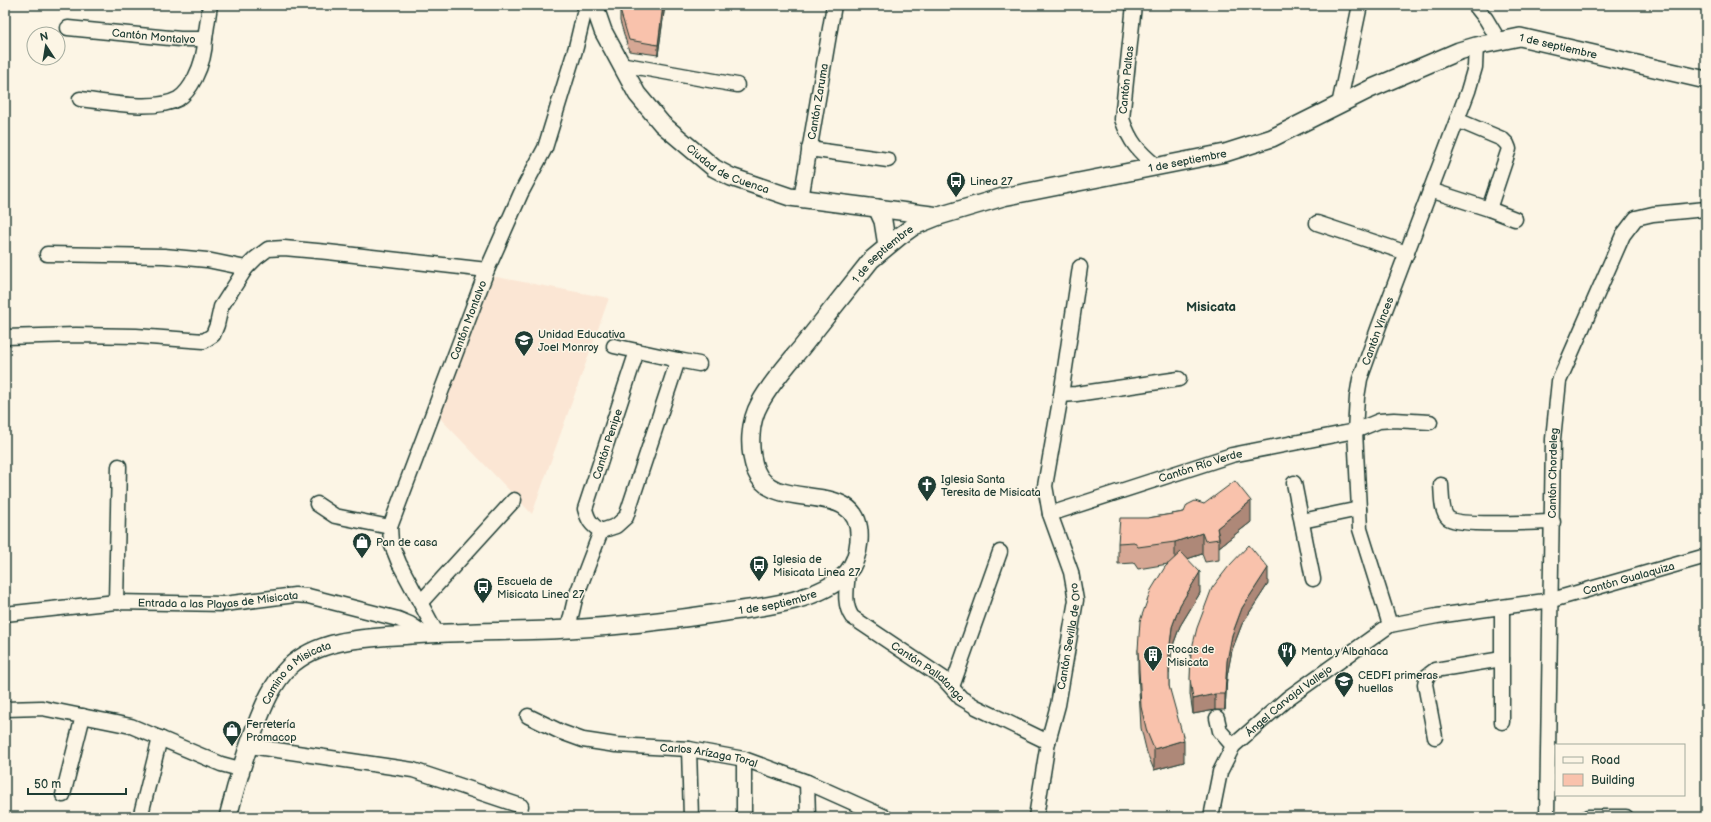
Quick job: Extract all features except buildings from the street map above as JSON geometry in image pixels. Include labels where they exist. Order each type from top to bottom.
[{"type":"street","name":"Cantón Montalvo","points":[[68,28],[205,39],[210,5]]},
{"type":"street","name":"Cantón Montalvo","points":[[431,633],[421,602],[399,563],[391,543],[390,527],[487,270],[521,194],[546,148],[576,47],[586,5]]},
{"type":"street","name":"Ciudad de Cuenca","points":[[594,5],[603,31],[637,94],[662,124],[714,168],[731,177],[790,197],[939,216]]},
{"type":"street","name":"Cantón Zaruma","points":[[800,199],[834,5]]},
{"type":"street","name":"Cantón Paltas","points":[[1134,5],[1122,119],[1128,137],[1141,153],[1156,166]]},
{"type":"street","points":[[1338,105],[1360,5]]},
{"type":"street","points":[[1475,5],[1500,41]]},
{"type":"street","name":"1 de septiembre","points":[[431,633],[568,629],[655,622],[786,602],[818,592],[848,572],[858,549],[860,532],[856,517],[846,506],[831,501],[774,490],[761,482],[755,469],[750,434],[753,419],[760,403],[871,260],[914,226],[939,216],[1003,197],[1225,153],[1272,138],[1370,89],[1459,51],[1520,37],[1706,80]]},
{"type":"street","points":[[80,99],[137,106],[163,104],[177,99],[189,90],[199,70],[205,39]]},
{"type":"street","name":"Cantón Vinces","points":[[1390,625],[1360,529],[1354,431],[1360,379],[1457,120],[1475,68],[1476,46]]},
{"type":"street","points":[[620,64],[737,85]]},
{"type":"street","points":[[1457,120],[1502,139],[1507,144],[1509,149],[1490,209]]},
{"type":"street","points":[[809,149],[888,160]]},
{"type":"street","points":[[1430,190],[1490,209],[1515,219]]},
{"type":"street","points":[[877,208],[883,221],[887,246]]},
{"type":"street","name":"Cantón Chordeleg","points":[[1548,817],[1553,439],[1559,381],[1623,235],[1636,218],[1653,214],[1706,209]]},
{"type":"street","points":[[1317,223],[1407,253]]},
{"type":"street","points":[[5,337],[76,335],[136,336],[204,340],[212,335],[217,325],[221,307],[246,268],[268,249],[284,248],[487,270]]},
{"type":"street","points":[[47,254],[164,256],[207,260],[246,268]]},
{"type":"street","name":"Cantón Sevilla de Oro","points":[[1036,817],[1048,742],[1058,705],[1076,600],[1071,572],[1050,514],[1045,486],[1061,395],[1080,268]]},
{"type":"street","points":[[614,346],[699,364]]},
{"type":"street","name":"Cantón Penipe","points":[[601,530],[593,526],[587,518],[585,509],[637,351]]},
{"type":"street","points":[[568,629],[575,599],[601,530],[616,526],[626,517],[678,360]]},
{"type":"street","points":[[1061,395],[1179,379]]},
{"type":"street","name":"Cantón Río Verde","points":[[1050,514],[1232,455],[1354,431],[1379,421],[1394,420],[1430,422]]},
{"type":"street","points":[[116,602],[118,466]]},
{"type":"street","points":[[1294,484],[1313,579]]},
{"type":"street","points":[[1441,485],[1444,512],[1447,518],[1452,521],[1467,523],[1553,522]]},
{"type":"street","points":[[421,602],[514,500]]},
{"type":"street","points":[[317,504],[335,516],[390,527]]},
{"type":"street","points":[[1302,521],[1359,510]]},
{"type":"street","points":[[952,687],[1000,552]]},
{"type":"street","name":"Cantón Gualaquiza","points":[[1552,600],[1706,556]]},
{"type":"street","name":"Cantón Pallatanga","points":[[848,572],[846,601],[847,610],[852,617],[943,678],[961,698],[976,707],[1048,742]]},
{"type":"street","name":"Entrada a las Playas de Misicata","points":[[5,614],[116,602],[224,604],[296,595],[308,596],[398,619],[431,633]]},
{"type":"street","name":"Ángel Carvajal Vallejo","points":[[1211,817],[1220,772],[1233,746],[1288,698],[1390,625],[1437,616],[1552,600]]},
{"type":"street","points":[[1502,608],[1502,722]]},
{"type":"street","name":"Camino a Misicata","points":[[228,817],[240,769],[266,700],[278,679],[298,660],[311,652],[336,643],[369,638],[431,633]]},
{"type":"street","points":[[1435,737],[1425,684],[1427,676],[1435,670],[1502,659]]},
{"type":"street","points":[[5,709],[42,708],[131,726],[221,764],[240,769]]},
{"type":"street","points":[[62,795],[83,716]]},
{"type":"street","name":"Carlos Arízaga Toral","points":[[528,716],[561,732],[583,740],[616,745],[689,749],[744,759],[807,782],[885,817]]},
{"type":"street","points":[[1217,718],[1220,731],[1233,746]]},
{"type":"street","points":[[141,814],[160,738]]},
{"type":"street","points":[[249,746],[413,770],[521,806]]},
{"type":"street","points":[[689,749],[691,817]]},
{"type":"street","points":[[744,759],[744,817]]},
{"type":"street","points":[[807,782],[808,817]]},
{"type":"street","points":[[1588,817],[1626,817]]},
{"type":"shaded area","name":"Unidad Educativa Joel Monroy","points":[[491,276],[609,298],[532,514],[437,415]]},
{"type":"place","name":"Linea 27","points":[[956,198]]},
{"type":"place","name":"Unidad Educativa Joel Monroy","points":[[524,357]]},
{"type":"place","name":"Iglesia Santa Teresita de Misicata","points":[[927,502]]},
{"type":"place","name":"Pan de casa","points":[[362,559]]},
{"type":"place","name":"Iglesia de Misicata Linea 27","points":[[759,582]]},
{"type":"place","name":"Escuela de Misicata Linea 27","points":[[483,604]]},
{"type":"place","name":"Menta y Albahaca","points":[[1287,668]]},
{"type":"place","name":"Rocas de Misicata","points":[[1153,672]]},
{"type":"place","name":"CEDFI primeras huellas","points":[[1344,698]]},
{"type":"place","name":"Ferretería Promacop","points":[[232,747]]},
{"type":"district","name":"Misicata","points":[[1211,306]]}]
